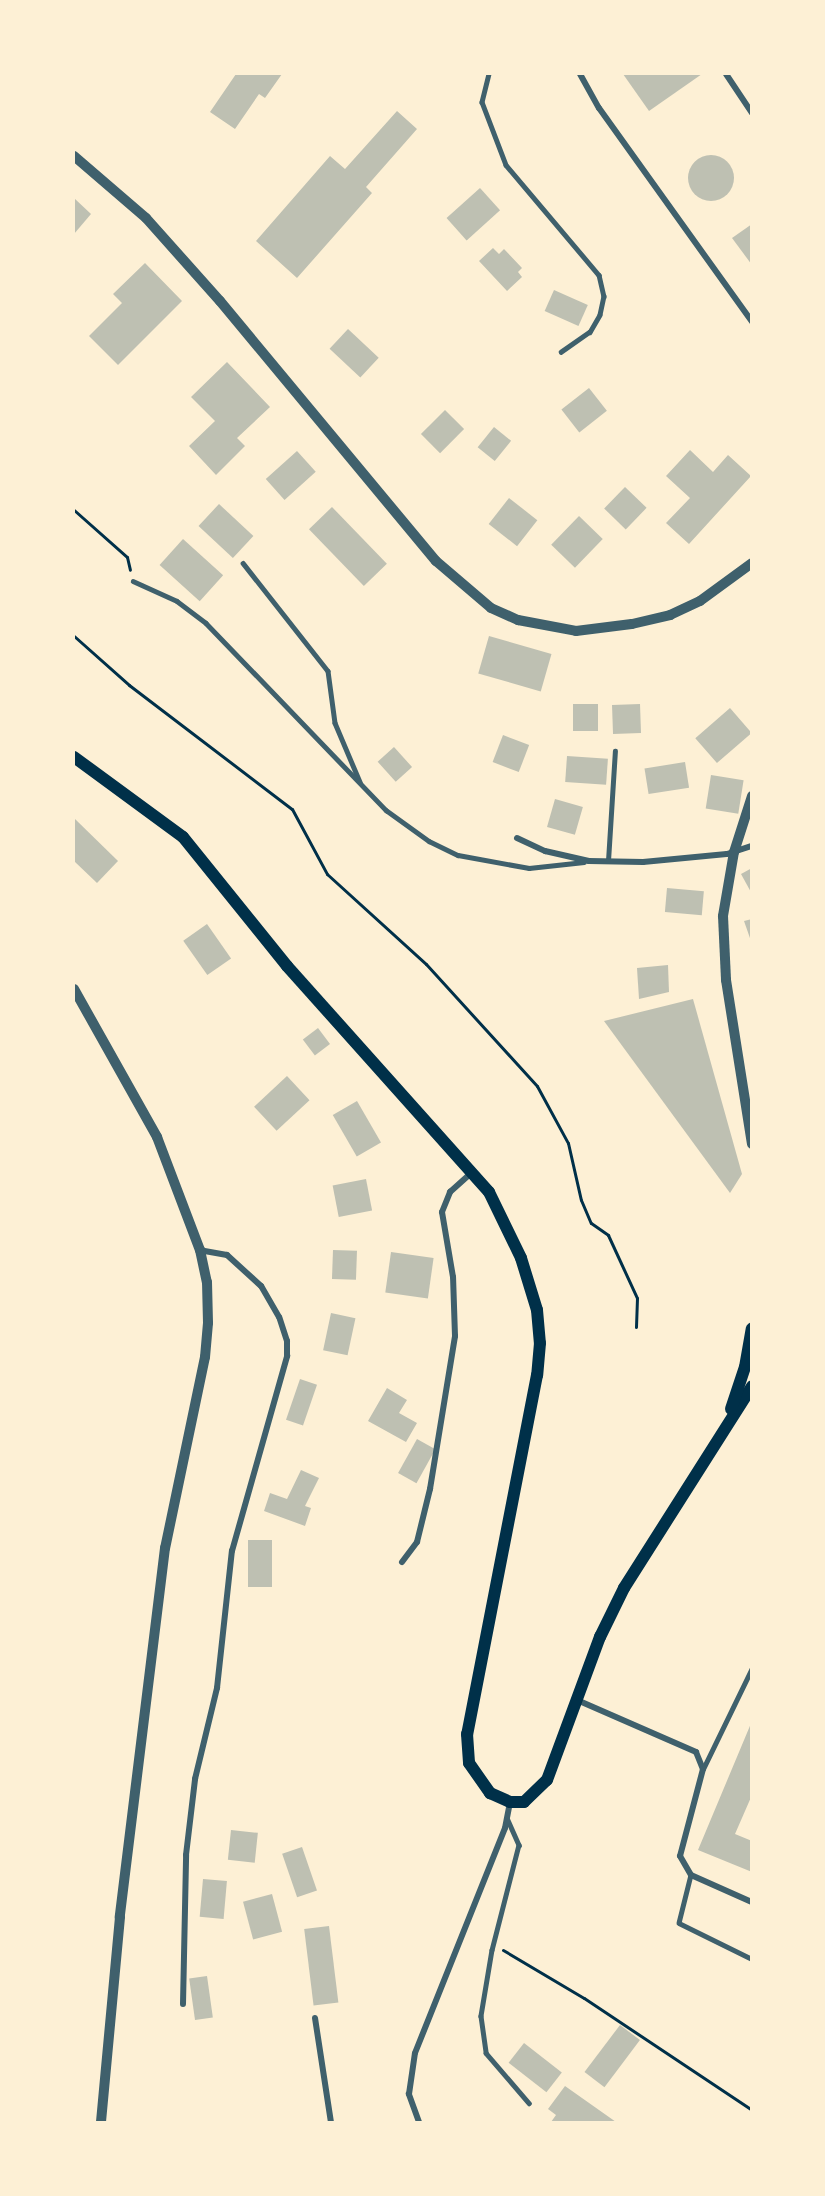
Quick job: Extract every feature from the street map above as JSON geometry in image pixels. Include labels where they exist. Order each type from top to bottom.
[{"type":"main road","points":[[74,757],[183,837],[287,966],[489,1192],[521,1258],[537,1310],[540,1343],[467,1734],[469,1763],[490,1793],[510,1802],[524,1802],[547,1780],[577,1700],[624,1588],[725,1424],[752,1386]]},
{"type":"main road","points":[[725,1424],[746,1366],[752,1329]]},
{"type":"street","points":[[580,74],[599,108],[752,322]]},
{"type":"street","points":[[726,74],[752,113]]},
{"type":"street","points":[[74,156],[146,218],[220,301],[436,561],[491,608],[518,620],[576,631],[632,624],[670,615],[700,601],[752,563]]},
{"type":"street","points":[[752,796],[734,852],[723,916],[726,980],[752,1144]]},
{"type":"street","points":[[517,838],[544,852],[589,861],[734,852],[752,846]]},
{"type":"street","points":[[74,989],[114,1056],[157,1137],[200,1250],[207,1282],[205,1357],[167,1536],[120,1917],[101,2122]]},
{"type":"street","points":[[74,1003],[114,1056]]},
{"type":"street","points":[[402,1562],[417,1542],[430,1489],[455,1336],[453,1277],[442,1212],[450,1192],[472,1171]]},
{"type":"street","points":[[183,2004],[186,1855],[195,1779],[217,1688],[232,1551],[287,1356],[287,1341],[279,1317],[261,1286],[227,1255],[200,1250]]},
{"type":"street","points":[[577,1700],[696,1752],[704,1769],[680,1856],[691,1875],[752,1902]]},
{"type":"street","points":[[419,2122],[409,2094],[415,2053],[507,1818],[510,1802]]},
{"type":"street","points":[[315,2018],[331,2122]]},
{"type":"lane","points":[[489,74],[482,102],[489,128],[506,165],[599,275],[604,296],[600,315],[590,332],[561,352]]},
{"type":"lane","points":[[243,563],[328,671],[335,723],[362,784]]},
{"type":"lane","points":[[133,581],[177,601],[206,623],[386,810],[429,841],[458,855],[529,868],[589,861]]},
{"type":"lane","points":[[608,861],[615,751]]},
{"type":"lane","points":[[704,1769],[752,1668]]},
{"type":"lane","points":[[507,1818],[519,1845],[494,1945],[481,2016],[486,2053],[529,2103]]},
{"type":"lane","points":[[691,1875],[679,1923],[752,1959]]},
{"type":"path","points":[[74,510],[127,557],[133,581]]},
{"type":"path","points":[[74,636],[129,685],[292,809],[327,874],[426,964],[537,1086],[568,1143],[581,1200],[591,1223],[608,1235],[637,1298],[636,1327]]},
{"type":"path","points":[[494,1945],[584,1998],[752,2110]]},
{"type":"building","points":[[236,74],[282,74],[265,98],[259,94],[235,129],[210,112]]},
{"type":"building","points":[[623,74],[702,74],[649,111]]},
{"type":"building","points":[[397,111],[417,129],[366,187],[372,193],[297,278],[256,241],[330,156],[345,169]]},
{"type":"building","points":[[711,155],[727,162],[734,178],[727,194],[711,201],[695,194],[688,178],[695,162]]},
{"type":"building","points":[[480,188],[500,210],[467,240],[447,218]]},
{"type":"building","points":[[74,198],[91,214],[74,234]]},
{"type":"building","points":[[752,224],[752,265],[732,238]]},
{"type":"building","points":[[493,248],[499,254],[504,249],[522,268],[518,272],[522,277],[507,291],[479,261]]},
{"type":"building","points":[[145,263],[182,301],[118,365],[89,336],[122,303],[113,294]]},
{"type":"building","points":[[554,290],[588,305],[578,326],[545,311]]},
{"type":"building","points":[[348,329],[379,358],[360,377],[330,349]]},
{"type":"building","points":[[227,362],[270,407],[237,438],[245,446],[216,475],[189,446],[215,421],[191,397]]},
{"type":"building","points":[[589,388],[607,411],[579,432],[561,410]]},
{"type":"building","points":[[445,410],[464,429],[440,453],[421,434]]},
{"type":"building","points":[[494,427],[511,441],[495,461],[478,447]]},
{"type":"building","points":[[690,450],[713,472],[728,455],[751,476],[689,544],[666,523],[690,498],[666,476]]},
{"type":"building","points":[[297,451],[316,472],[285,500],[266,479]]},
{"type":"building","points":[[625,487],[647,508],[626,529],[604,509]]},
{"type":"building","points":[[509,498],[537,520],[517,546],[489,524]]},
{"type":"building","points":[[219,504],[253,536],[233,558],[199,526]]},
{"type":"building","points":[[332,507],[387,564],[364,586],[309,529]]},
{"type":"building","points":[[579,516],[603,539],[575,568],[551,545]]},
{"type":"building","points":[[183,539],[223,575],[200,601],[160,565]]},
{"type":"building","points":[[489,636],[551,654],[541,691],[478,673]]},
{"type":"building","points":[[573,704],[598,704],[598,731],[573,731]]},
{"type":"building","points":[[640,704],[641,733],[613,734],[612,705]]},
{"type":"building","points":[[730,708],[752,733],[717,763],[695,738]]},
{"type":"building","points":[[503,735],[529,745],[519,772],[493,762]]},
{"type":"building","points":[[394,747],[412,767],[396,782],[378,762]]},
{"type":"building","points":[[567,756],[608,759],[606,785],[565,782]]},
{"type":"building","points":[[685,762],[689,788],[649,794],[645,768]]},
{"type":"building","points":[[711,775],[744,780],[738,814],[706,809]]},
{"type":"building","points":[[555,799],[583,807],[575,835],[547,827]]},
{"type":"building","points":[[74,818],[118,861],[97,883],[74,861]]},
{"type":"building","points":[[752,868],[752,894],[741,874]]},
{"type":"building","points":[[667,888],[704,891],[702,915],[665,912]]},
{"type":"building","points":[[752,919],[752,941],[751,941],[744,921]]},
{"type":"building","points":[[207,924],[231,958],[207,975],[183,941]]},
{"type":"building","points":[[668,965],[669,992],[639,999],[637,968]]},
{"type":"building","points":[[693,999],[742,1174],[730,1193],[604,1021]]},
{"type":"building","points":[[318,1028],[330,1044],[315,1055],[303,1039]]},
{"type":"building","points":[[287,1076],[310,1100],[277,1131],[254,1107]]},
{"type":"building","points":[[357,1101],[381,1143],[357,1157],[333,1115]]},
{"type":"building","points":[[366,1179],[372,1210],[339,1217],[333,1185]]},
{"type":"building","points":[[333,1250],[357,1251],[356,1280],[332,1279]]},
{"type":"building","points":[[391,1252],[434,1258],[428,1299],[385,1293]]},
{"type":"building","points":[[331,1313],[355,1318],[348,1355],[323,1350]]},
{"type":"building","points":[[300,1379],[317,1385],[303,1426],[286,1420]]},
{"type":"building","points":[[387,1388],[407,1400],[399,1413],[417,1423],[406,1442],[368,1421]]},
{"type":"building","points":[[417,1439],[435,1449],[416,1483],[398,1473]]},
{"type":"building","points":[[301,1470],[319,1478],[305,1506],[311,1508],[305,1526],[264,1511],[270,1493],[287,1499]]},
{"type":"building","points":[[248,1540],[272,1540],[272,1587],[248,1587]]},
{"type":"building","points":[[752,1721],[752,1795],[735,1834],[752,1841],[752,1872],[698,1850]]},
{"type":"building","points":[[231,1830],[258,1833],[255,1863],[228,1860]]},
{"type":"building","points":[[302,1847],[317,1890],[297,1897],[282,1854]]},
{"type":"building","points":[[203,1879],[227,1881],[224,1919],[200,1917]]},
{"type":"building","points":[[272,1894],[282,1932],[253,1939],[243,1902]]},
{"type":"building","points":[[329,1926],[338,2002],[314,2005],[304,1929]]},
{"type":"building","points":[[207,1976],[213,2018],[195,2020],[189,1979]]},
{"type":"building","points":[[620,2025],[640,2040],[604,2087],[584,2072]]},
{"type":"building","points":[[524,2043],[562,2073],[546,2092],[509,2063]]},
{"type":"building","points":[[565,2086],[616,2122],[551,2122],[556,2115],[548,2109]]}]
